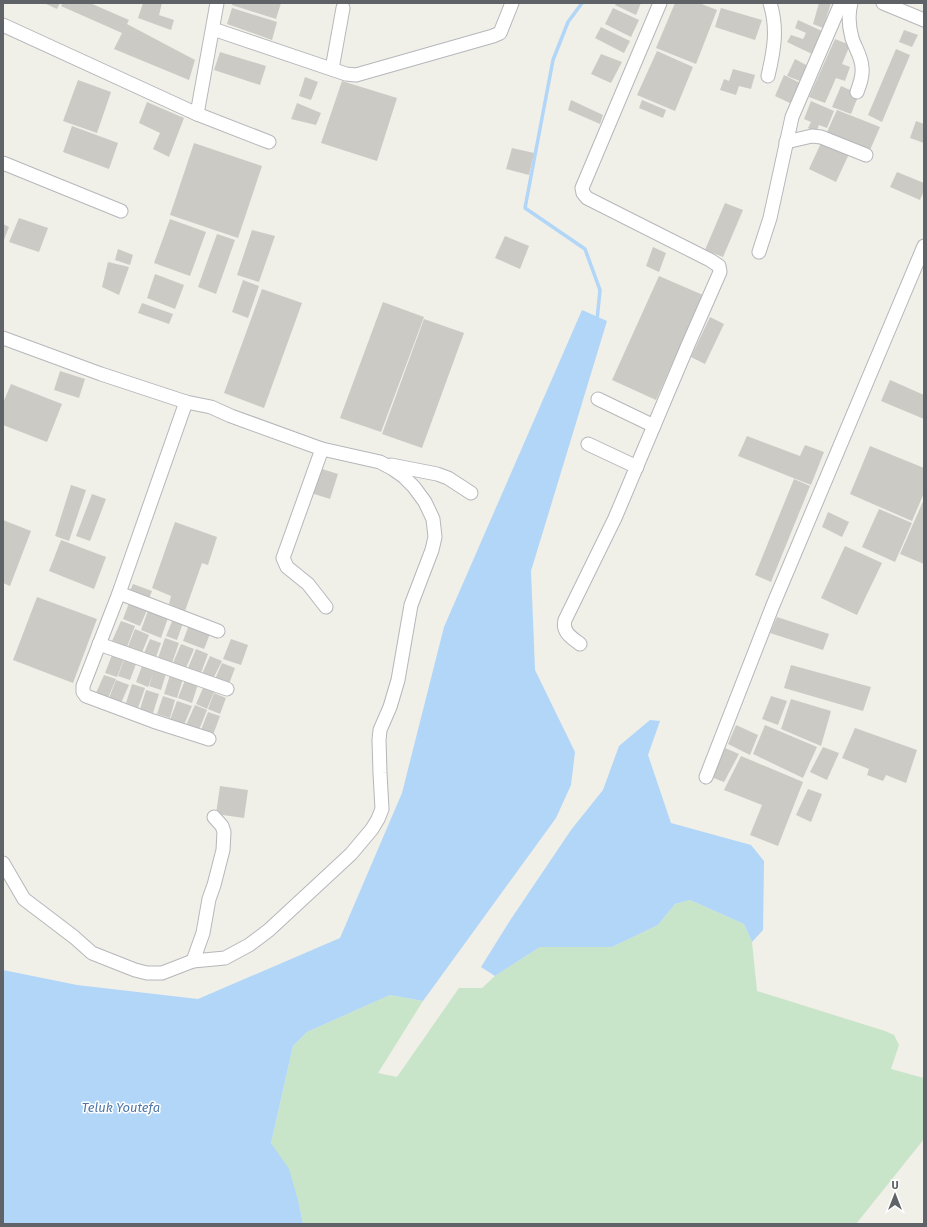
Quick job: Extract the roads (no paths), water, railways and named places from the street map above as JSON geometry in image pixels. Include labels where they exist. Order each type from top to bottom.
[{"type":"street","points":[[197,114],[217,3]]},
{"type":"street","points":[[213,29],[356,76],[500,33],[512,3]]},
{"type":"street","points":[[580,644],[566,632],[564,624],[565,620],[615,518],[720,272],[719,266],[710,260],[587,198],[583,193],[582,188],[660,3]]},
{"type":"street","points":[[768,76],[775,34],[770,3]]},
{"type":"street","points":[[759,252],[770,218],[789,128],[796,105],[841,3]]},
{"type":"street","points":[[851,3],[849,16],[850,28],[852,38],[861,59],[862,68],[862,80],[857,92]]},
{"type":"street","points":[[883,3],[924,20]]},
{"type":"street","points":[[332,69],[343,8]]},
{"type":"street","points":[[3,25],[197,114],[269,142]]},
{"type":"street","points":[[786,142],[812,136],[821,137],[866,155]]},
{"type":"street","points":[[3,163],[121,211]]},
{"type":"street","points":[[706,777],[773,605],[924,246]]},
{"type":"street","points":[[3,338],[101,374],[186,402],[201,404],[220,410],[245,421],[322,449],[437,474],[448,478],[471,493]]},
{"type":"street","points":[[598,399],[654,426]]},
{"type":"street","points":[[186,402],[119,593],[83,686],[83,692],[86,696],[153,721],[209,739]]},
{"type":"street","points":[[588,444],[637,467]]},
{"type":"street","points":[[322,449],[283,558],[287,567],[308,584],[326,607]]},
{"type":"street","points":[[3,863],[24,899],[92,953],[135,970],[147,973],[162,972],[193,961],[225,958],[249,945],[269,930],[351,854],[372,830],[382,809],[379,740],[380,730],[390,707],[398,680],[411,605],[432,550],[435,537],[433,519],[425,502],[414,487],[403,476],[380,462]]},
{"type":"street","points":[[119,593],[218,631]]},
{"type":"street","points":[[99,644],[227,689]]},
{"type":"street","points":[[193,961],[203,933],[209,899],[223,850],[224,832],[222,826],[214,817]]},
{"type":"water","name":"Teluk Youtefa","points":[[582,310],[607,321],[531,571],[535,670],[575,752],[571,785],[556,818],[423,1001],[390,995],[307,1032],[293,1046],[271,1143],[289,1169],[303,1224],[3,1224],[3,970],[77,985],[198,999],[340,938],[402,793],[444,627]]},
{"type":"water","points":[[650,720],[660,721],[648,755],[671,823],[751,845],[764,861],[763,930],[752,942],[744,924],[690,900],[675,904],[658,925],[612,947],[540,947],[495,976],[481,967],[511,919],[571,830],[603,790],[619,746]]},
{"type":"waterway","points":[[582,3],[568,22],[553,60],[525,208],[585,249],[600,290],[597,320]]}]
